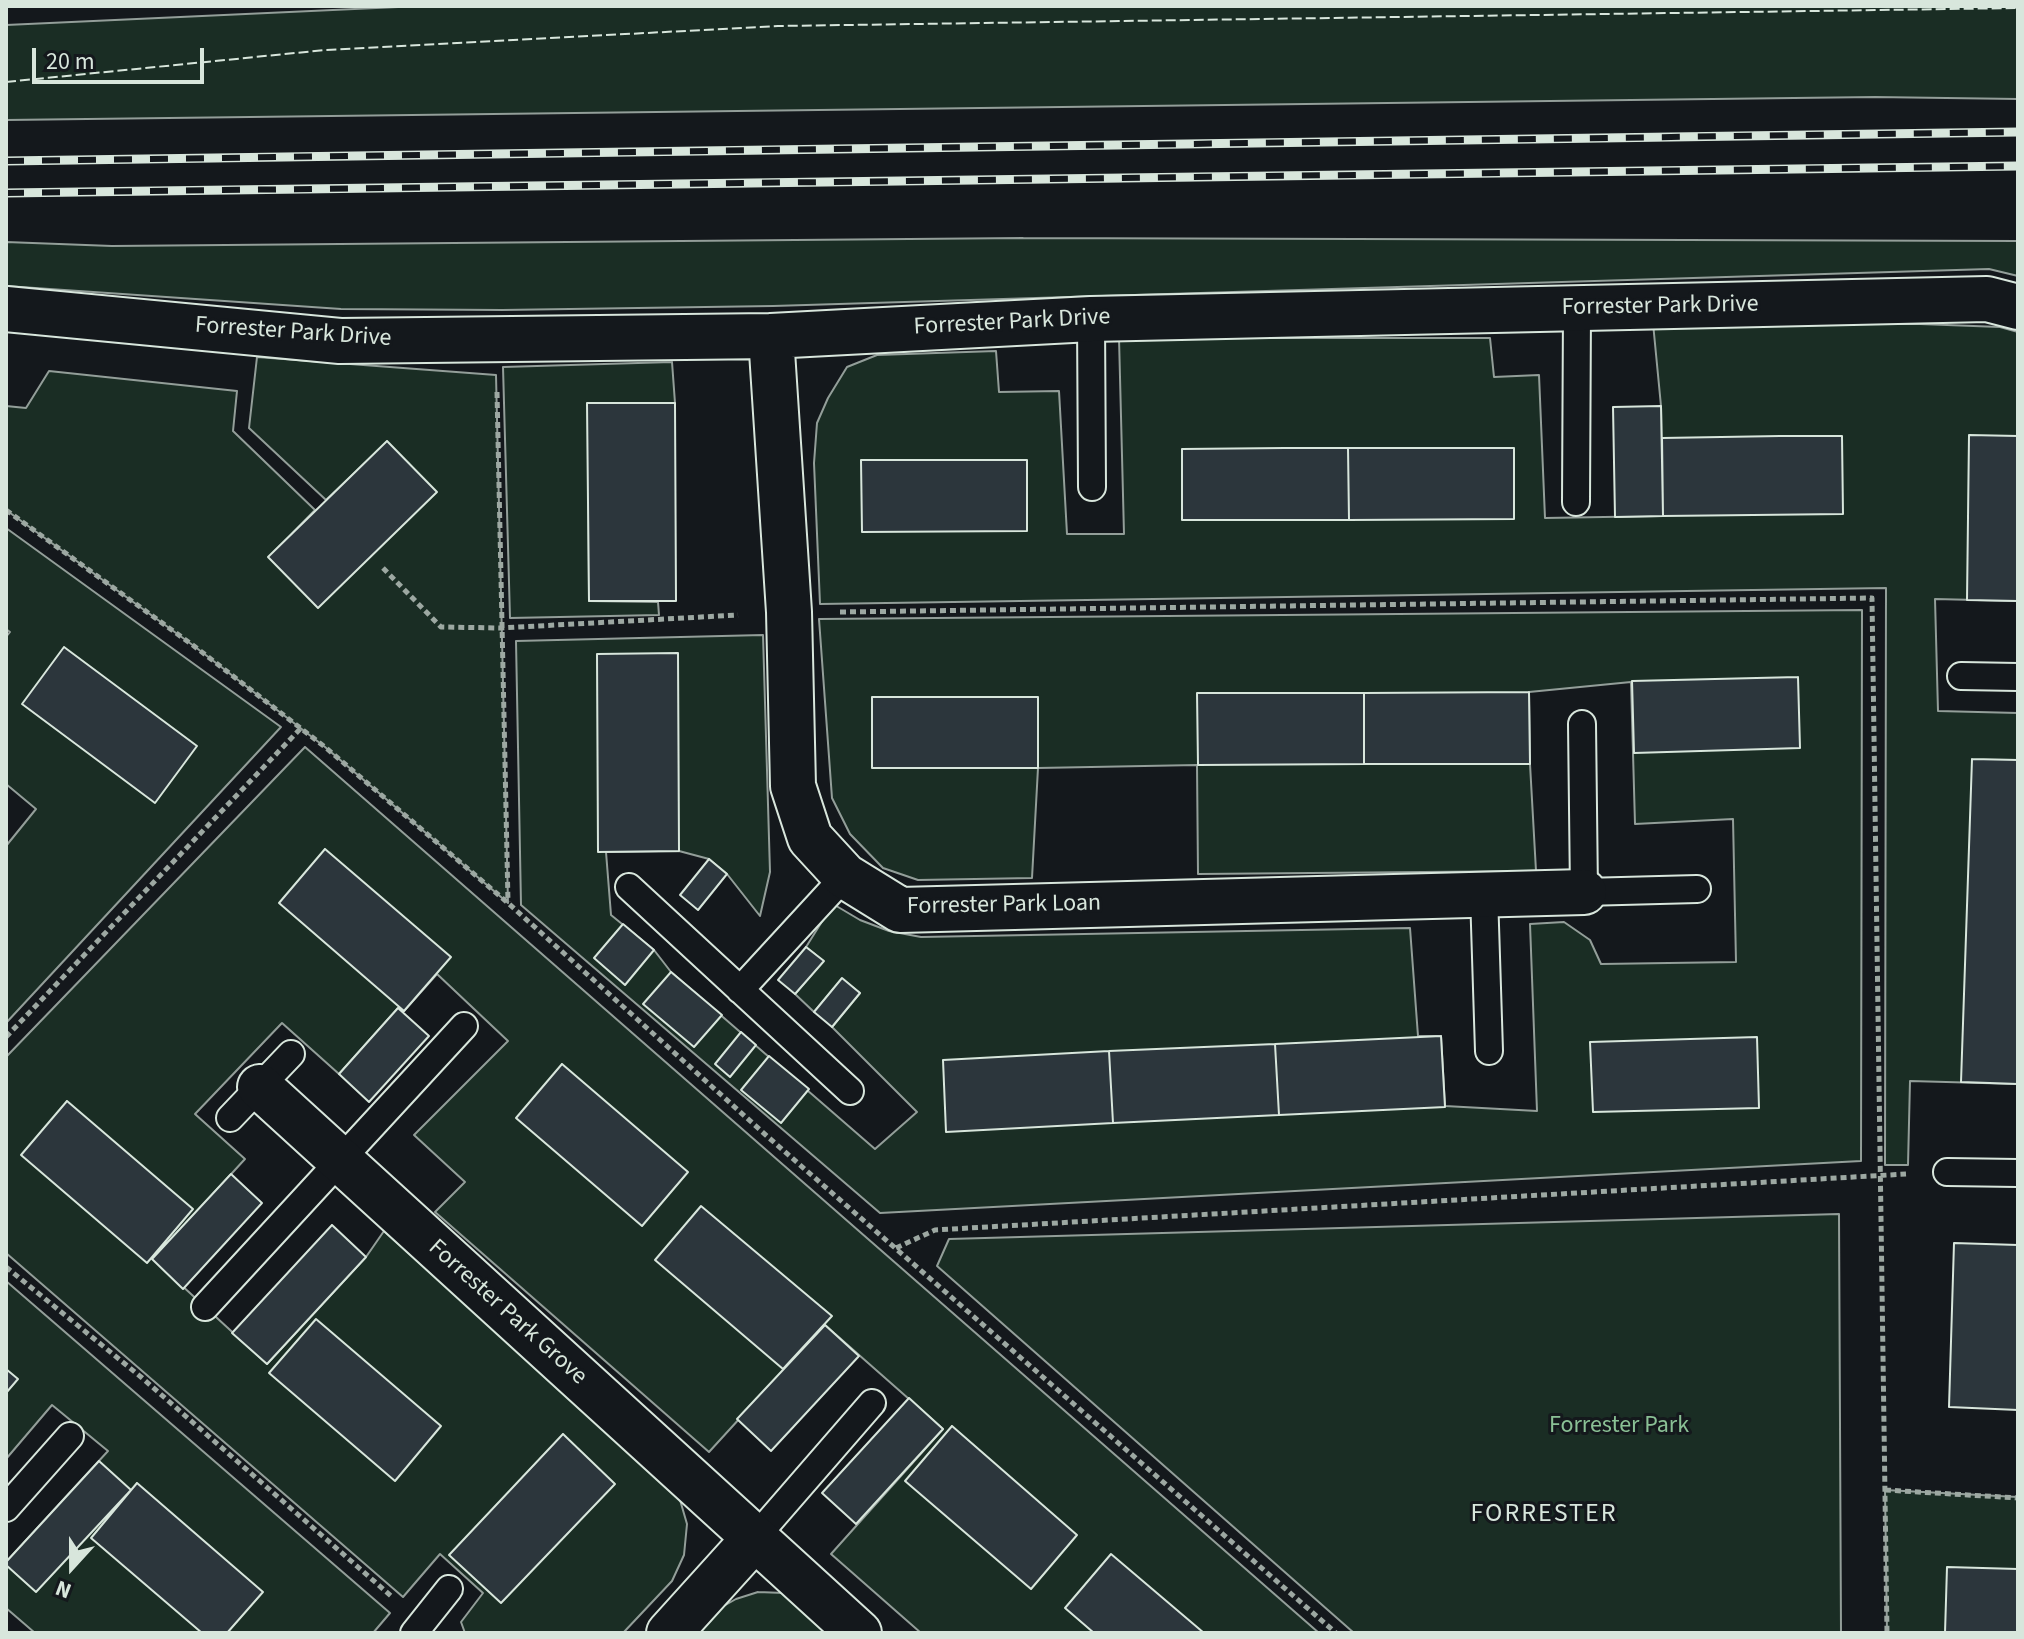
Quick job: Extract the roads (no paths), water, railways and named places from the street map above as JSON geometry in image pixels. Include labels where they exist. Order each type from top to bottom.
[{"type":"street","name":"Forrester Park Drive","points":[[6,309],[340,341],[771,336],[1091,319],[1987,299],[2018,307]]},
{"type":"street","name":"Forrester Park Loan","points":[[771,336],[789,612],[793,786],[810,838],[845,876],[900,910],[1584,892]]},
{"type":"street","name":"Forrester Park Grove","points":[[245,1102],[339,1160],[859,1633]]},
{"type":"street","points":[[669,1633],[754,1539]]},
{"type":"lane","points":[[1576,502],[1577,309]]},
{"type":"lane","points":[[1091,319],[1092,487]]},
{"type":"lane","points":[[1961,676],[2018,677]]},
{"type":"lane","points":[[1582,724],[1584,892],[1697,889]]},
{"type":"lane","points":[[740,990],[845,876]]},
{"type":"lane","points":[[629,887],[850,1091]]},
{"type":"lane","points":[[1484,894],[1489,1051]]},
{"type":"lane","points":[[205,1307],[464,1026]]},
{"type":"lane","points":[[245,1102],[291,1054]]},
{"type":"lane","points":[[1947,1172],[2018,1173]]},
{"type":"lane","points":[[754,1539],[872,1403]]},
{"type":"lane","points":[[6,1508],[70,1436]]},
{"type":"lane","points":[[423,1630],[449,1589]]},
{"type":"railway","points":[[6,161],[2018,132]]},
{"type":"railway","points":[[6,193],[2018,166]]},
{"type":"district","name":"FORRESTER","points":[[1544,1515]]},
{"type":"park label","name":"Forrester Park","points":[[1619,1427]]}]
